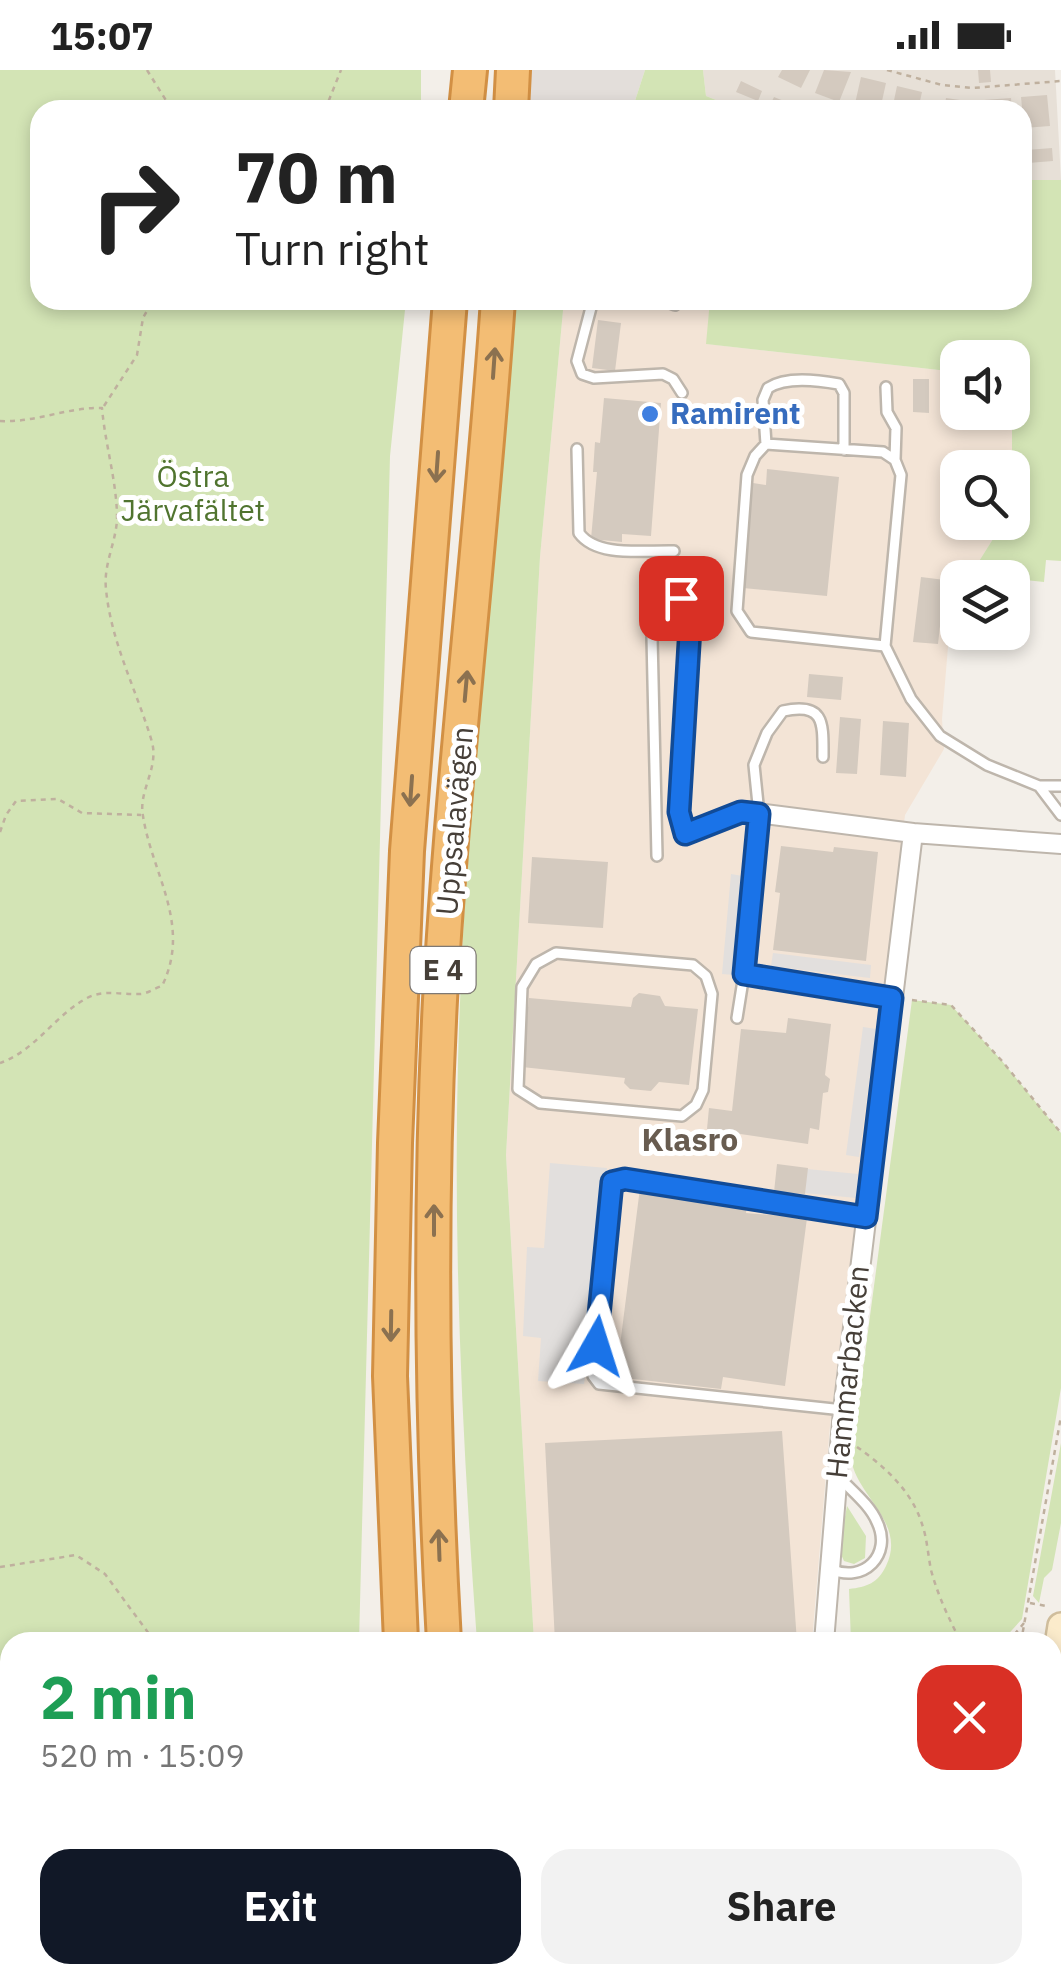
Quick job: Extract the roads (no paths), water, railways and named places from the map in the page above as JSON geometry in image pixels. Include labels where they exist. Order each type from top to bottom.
[{"type":"highway","points":[[467,100],[470,70]]},
{"type":"highway","points":[[512,100],[514,70]]},
{"type":"highway","name":"Uppsalavägen","points":[[401,1632],[390,1376],[396,1143],[407,852],[449,310]]},
{"type":"highway","name":"Uppsalavägen","points":[[444,1632],[434,1423],[434,1142],[440,998],[497,310]]},
{"type":"street","points":[[673,560],[690,627],[679,812],[685,834],[741,812],[1061,844]]},
{"type":"street","name":"Hammarbacken","points":[[825,1632],[840,1437],[913,832]]},
{"type":"lane","points":[[590,310],[577,361],[582,374],[594,378],[663,374],[673,379],[682,394]]},
{"type":"lane","points":[[844,450],[844,392],[839,384],[778,382],[768,388],[764,400],[766,444],[747,474],[737,612],[751,632],[885,646]]},
{"type":"lane","points":[[886,388],[887,412],[896,428],[895,460],[900,475],[885,646],[911,699],[940,736],[987,764],[1039,786],[1061,786]]},
{"type":"lane","points":[[766,444],[883,452],[895,460]]},
{"type":"lane","points":[[577,448],[578,533],[586,542],[606,549],[673,560]]},
{"type":"lane","points":[[652,638],[657,856]]},
{"type":"lane","points":[[737,1018],[759,814],[754,765],[767,733],[783,711],[802,707],[815,712],[822,723],[823,757]]},
{"type":"lane","points":[[1039,786],[1061,815]]},
{"type":"lane","points":[[556,953],[628,959],[693,965],[706,976],[712,994],[704,1090],[696,1105],[682,1116],[540,1103],[518,1090],[522,986],[536,964],[556,953]]},
{"type":"lane","points":[[744,974],[892,998]]},
{"type":"lane","points":[[843,1410],[599,1384],[593,1376],[612,1182],[625,1179],[866,1217]]},
{"type":"lane","points":[[828,1568],[853,1575],[874,1562],[882,1547],[879,1525],[871,1511],[836,1474]]},
{"type":"place","name":"Ramirent","points":[[650,414]]},
{"type":"district","name":"Klasro","points":[[690,1140]]},
{"type":"park label","name":"Östra Järvafältet","points":[[193,494]]}]
